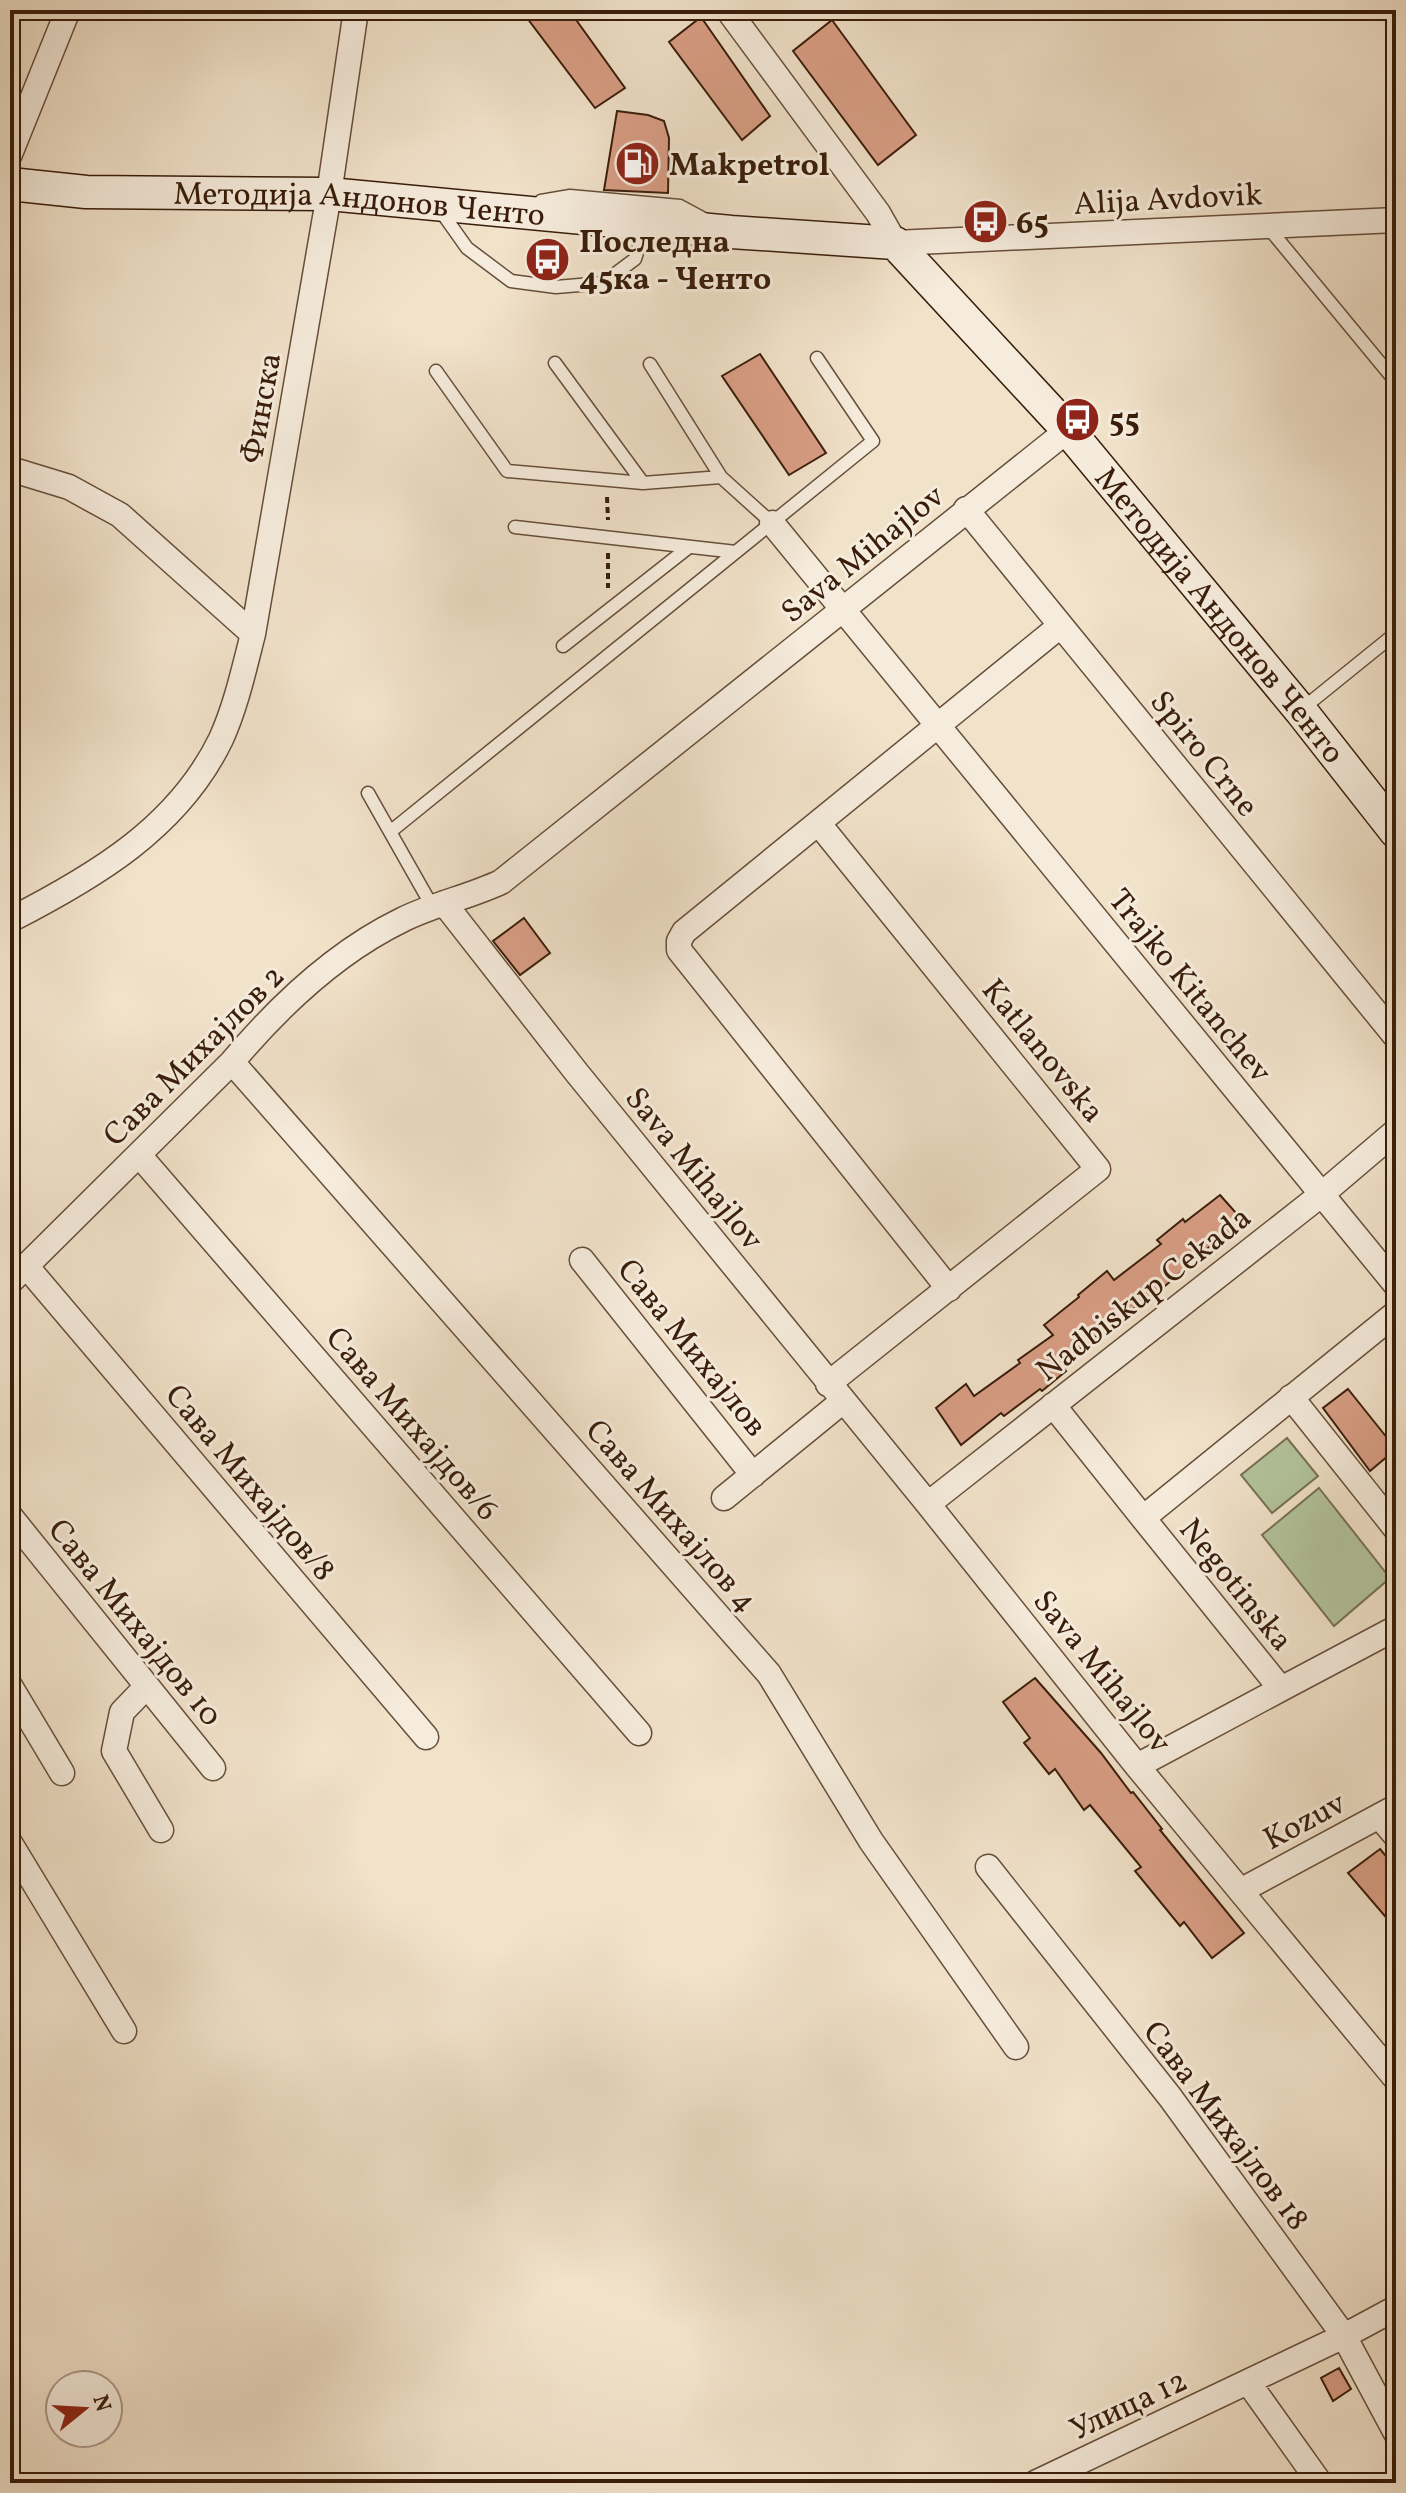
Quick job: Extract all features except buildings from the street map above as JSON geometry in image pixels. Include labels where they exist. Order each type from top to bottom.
[{"type":"main road","name":"Методија Андонов Ченто","points":[[10,184],[86,192],[329,194],[731,232],[895,243],[1068,430],[1301,711],[1396,832]]},
{"type":"street","points":[[10,154],[68,10]]},
{"type":"street","name":"Финска","points":[[10,920],[64,892],[147,835],[186,794],[220,740],[239,688],[253,634],[329,194],[356,10]]},
{"type":"street","points":[[728,10],[878,213],[895,243]]},
{"type":"street","name":"Alija Avdovik","points":[[895,243],[1396,220]]},
{"type":"street","name":"Sava Mihajlov","points":[[1068,430],[501,882],[438,905],[928,1504],[1137,1766],[1396,2079]]},
{"type":"street","points":[[10,469],[69,487],[120,515],[253,634]]},
{"type":"street","name":"Spiro Crne","points":[[966,509],[1396,1037]]},
{"type":"street","name":"Trajko Kitanchev","points":[[772,523],[1396,1285]]},
{"type":"street","points":[[949,1289],[679,950],[679,941],[684,932],[1060,626]]},
{"type":"street","name":"Katlanovska","points":[[819,824],[1098,1169],[949,1289],[835,1393]]},
{"type":"street","name":"Сава Михајлов 2","points":[[19,1275],[232,1062],[258,1030],[318,975],[372,937],[438,905]]},
{"type":"street","name":"Сава Михајлов 4","points":[[232,1062],[769,1674],[871,1841],[1016,2047]]},
{"type":"street","name":"Nadbiskup Cekada","points":[[928,1504],[1322,1194],[1396,1131]]},
{"type":"street","name":"Сава Михајдов/6","points":[[139,1155],[639,1733]]},
{"type":"street","name":"Сава Михајлов","points":[[582,1260],[753,1475]]},
{"type":"street","name":"Сава Михајдов/8","points":[[19,1275],[426,1737]]},
{"type":"street","name":"Negotinska","points":[[1143,1518],[1396,1313]]},
{"type":"street","name":"Сава Михајлов","points":[[724,1498],[753,1475],[835,1393]]},
{"type":"street","points":[[1291,1397],[1396,1529]]},
{"type":"street","name":"Negotinska","points":[[1053,1405],[1281,1689]]},
{"type":"street","name":"Сава Михајдов 10","points":[[10,1516],[213,1768]]},
{"type":"street","name":"Negotinska","points":[[1137,1766],[1396,1628]]},
{"type":"street","points":[[10,1686],[62,1773]]},
{"type":"street","points":[[146,1687],[122,1712],[114,1751],[161,1830]]},
{"type":"street","points":[[1388,1811],[1396,1836]]},
{"type":"street","name":"Kozuv","points":[[1242,1890],[1388,1811]]},
{"type":"street","points":[[10,1843],[124,2031]]},
{"type":"street","name":"Сава Михајлов 18","points":[[988,1867],[1170,2097],[1344,2336],[1396,2433]]},
{"type":"street","points":[[1320,2483],[1248,2382],[1396,2308]]},
{"type":"street","name":"Улица 12","points":[[1035,2483],[1248,2382]]},
{"type":"lane","points":[[499,208],[570,196],[680,206],[731,232]]},
{"type":"lane","points":[[436,204],[467,248],[511,281],[556,287],[603,283],[635,259],[647,224]]},
{"type":"lane","points":[[1267,226],[1396,382]]},
{"type":"lane","points":[[390,832],[873,441],[817,358]]},
{"type":"lane","points":[[555,363],[643,483]]},
{"type":"lane","points":[[650,364],[721,477],[772,523]]},
{"type":"lane","points":[[436,371],[507,471],[643,483],[721,477]]},
{"type":"lane","points":[[515,527],[736,552]]},
{"type":"lane","points":[[563,646],[689,547]]},
{"type":"lane","points":[[1301,711],[1396,633]]},
{"type":"lane","points":[[368,793],[438,905]]},
{"type":"green space","points":[[1287,1438],[1318,1476],[1272,1513],[1241,1475]]},
{"type":"green space","points":[[1319,1488],[1390,1578],[1334,1626],[1262,1535]]},
{"type":"place","name":"Makpetrol","points":[[638,164]]},
{"type":"place","name":"65","points":[[985,222]]},
{"type":"place","name":"Последна 45ка - Ченто","points":[[548,259]]},
{"type":"place","name":"55","points":[[1078,420]]}]
